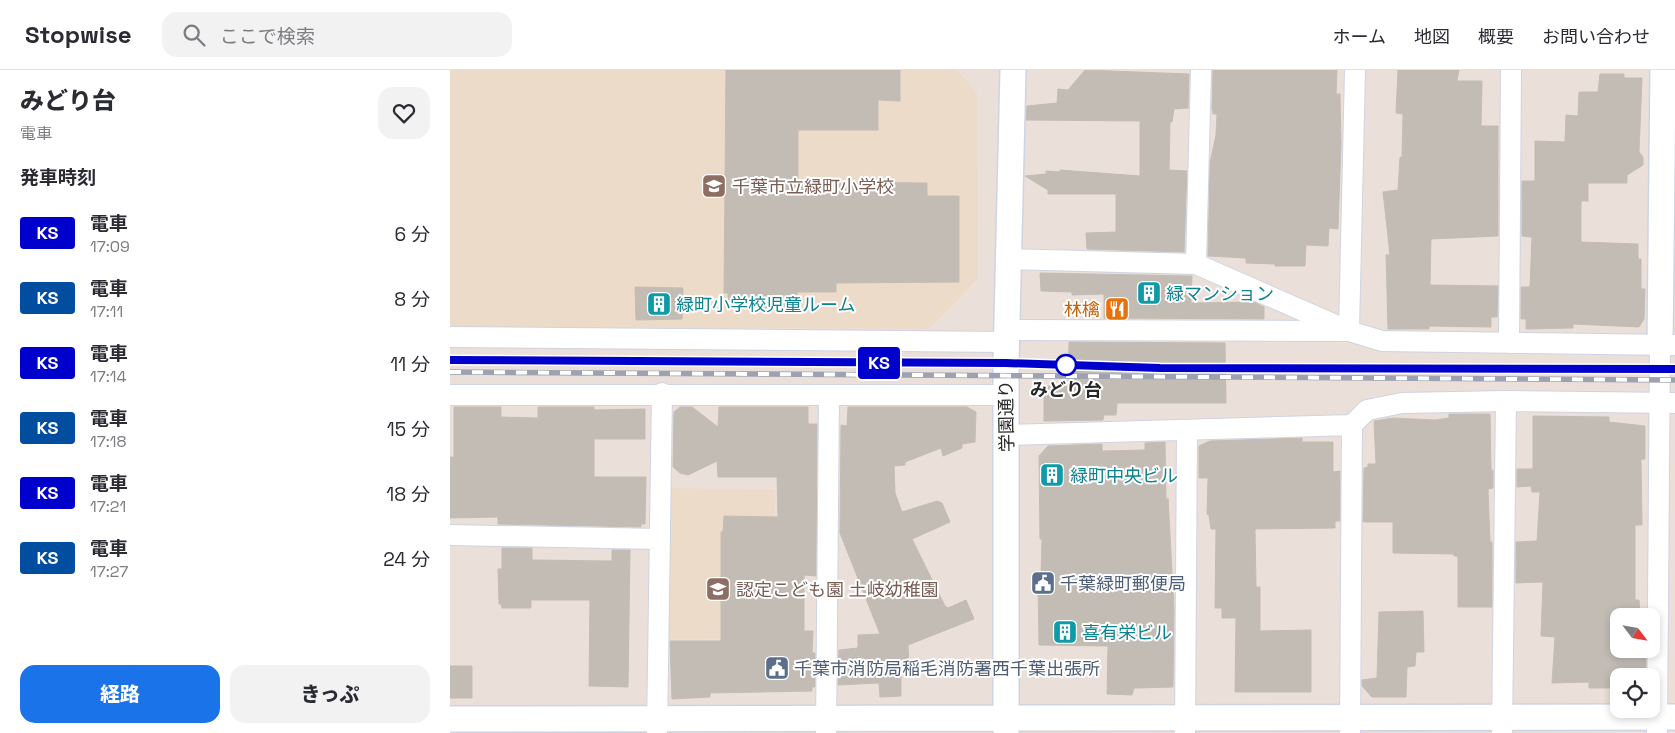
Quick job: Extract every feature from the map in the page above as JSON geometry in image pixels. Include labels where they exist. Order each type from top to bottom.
[{"type":"street","name":"学園通り","points":[[1006,726],[1006,395],[1012,70]]},
{"type":"street","points":[[1196,264],[1201,70]]},
{"type":"street","points":[[1350,331],[1355,70]]},
{"type":"street","points":[[1509,343],[1511,70]]},
{"type":"street","points":[[450,719],[657,726],[1351,726],[1663,722],[1668,345],[1663,70]]},
{"type":"street","points":[[1008,259],[1196,264],[1350,331],[1382,341],[1668,345]]},
{"type":"street","points":[[450,337],[1007,336],[1350,331]]},
{"type":"street","points":[[657,726],[662,393]]},
{"type":"street","points":[[450,394],[1006,395]]},
{"type":"street","points":[[826,726],[829,395]]},
{"type":"street","points":[[1007,435],[1352,425],[1367,410],[1402,403],[1506,400],[1668,403]]},
{"type":"street","points":[[1502,725],[1506,400]]},
{"type":"street","points":[[1351,726],[1352,425]]},
{"type":"street","points":[[1185,726],[1187,430]]},
{"type":"street","points":[[450,535],[660,538]]},
{"type":"shaded area","name":"千葉市立緑町小学校","points":[[450,70],[957,70],[977,93],[978,279],[929,329],[450,327]]},
{"type":"shaded area","name":"認定こども園 土岐幼稚園","points":[[671,488],[775,490],[774,539],[764,638],[669,639]]},
{"type":"building","points":[[726,70],[900,70],[900,101],[878,100],[878,130],[798,130],[798,182],[927,183],[927,196],[959,196],[959,282],[836,283],[836,292],[797,292],[797,308],[729,308],[728,293],[724,293]]},
{"type":"building","points":[[1085,70],[1189,74],[1188,108],[1174,109],[1172,122],[1170,122],[1169,170],[1187,171],[1184,252],[1087,249],[1086,233],[1116,232],[1116,194],[1048,194],[1048,190],[1025,176],[1046,174],[1046,171],[1060,172],[1060,170],[1140,176],[1140,121],[1026,120],[1027,106],[1057,103],[1058,89],[1068,90]]},
{"type":"building","points":[[1213,70],[1337,70],[1336,94],[1340,94],[1341,143],[1338,229],[1329,228],[1328,246],[1306,245],[1305,266],[1275,266],[1275,264],[1246,263],[1246,258],[1208,256],[1210,163],[1216,135],[1217,114],[1213,114],[1212,108]]},
{"type":"building","points":[[1398,70],[1459,70],[1457,81],[1482,81],[1481,126],[1498,126],[1498,236],[1431,239],[1430,285],[1498,286],[1497,317],[1491,317],[1491,327],[1429,326],[1429,329],[1388,329],[1386,255],[1390,255],[1383,192],[1398,190],[1400,157],[1402,158],[1403,114],[1396,113]]},
{"type":"building","points":[[1600,74],[1624,74],[1624,78],[1642,78],[1639,152],[1643,157],[1643,165],[1627,175],[1627,183],[1588,183],[1588,201],[1581,201],[1581,242],[1638,244],[1638,259],[1641,259],[1641,289],[1645,289],[1644,319],[1639,327],[1573,324],[1573,328],[1526,329],[1526,319],[1521,319],[1521,287],[1530,287],[1532,237],[1522,236],[1522,181],[1535,181],[1535,141],[1565,142],[1566,115],[1578,116],[1579,92],[1598,92]]},
{"type":"building","points":[[1040,273],[1192,276],[1191,303],[1254,302],[1264,307],[1264,319],[1104,318],[1104,294],[1072,295],[1072,292],[1041,291]]},
{"type":"building","name":"緑町小学校児童ルーム","points":[[635,287],[683,288],[682,319],[636,320]]},
{"type":"building","points":[[1069,342],[1225,343],[1226,403],[1117,403],[1116,415],[1104,415],[1103,420],[1044,421],[1044,386],[1068,386]]},
{"type":"building","points":[[454,407],[501,407],[501,417],[538,418],[538,407],[594,407],[594,410],[645,409],[645,439],[594,439],[594,477],[646,477],[645,524],[641,524],[641,527],[498,524],[498,517],[450,518],[450,457],[454,457]]},
{"type":"building","points":[[680,407],[692,407],[718,427],[719,407],[808,407],[808,424],[817,424],[816,576],[804,575],[804,631],[813,631],[812,653],[815,653],[815,687],[812,687],[812,691],[710,693],[710,697],[672,699],[670,641],[721,641],[721,532],[723,532],[724,516],[778,517],[777,477],[718,477],[717,461],[688,475],[680,473],[673,467],[674,412]]},
{"type":"building","points":[[848,407],[967,407],[976,412],[975,442],[962,444],[962,448],[943,456],[941,448],[905,462],[905,465],[894,466],[895,493],[902,512],[937,501],[942,503],[950,522],[912,539],[945,606],[948,608],[966,600],[974,619],[908,645],[909,668],[901,668],[901,696],[880,697],[879,683],[838,685],[839,650],[858,648],[858,635],[880,634],[840,533],[841,425],[847,426]]},
{"type":"building","points":[[1449,414],[1490,414],[1493,488],[1488,489],[1490,542],[1492,542],[1492,607],[1458,607],[1458,556],[1454,556],[1454,554],[1393,553],[1393,522],[1363,522],[1364,468],[1368,467],[1368,464],[1376,464],[1374,421],[1393,418],[1435,420],[1449,418]]},
{"type":"building","points":[[1533,416],[1609,417],[1609,422],[1645,426],[1645,459],[1641,459],[1642,525],[1635,525],[1635,600],[1639,600],[1640,608],[1610,608],[1610,658],[1646,658],[1646,668],[1610,668],[1610,688],[1589,688],[1589,682],[1552,683],[1555,637],[1541,636],[1543,582],[1516,583],[1516,542],[1537,541],[1540,492],[1532,492],[1531,486],[1517,487],[1517,469],[1533,469]]},
{"type":"building","points":[[1302,438],[1302,442],[1333,442],[1333,472],[1340,471],[1340,521],[1335,521],[1335,528],[1255,529],[1256,587],[1260,587],[1260,631],[1311,630],[1311,692],[1235,692],[1236,618],[1222,618],[1222,608],[1215,608],[1216,529],[1211,529],[1209,515],[1207,514],[1208,478],[1199,478],[1199,446],[1210,441]]},
{"type":"building","points":[[1165,442],[1166,501],[1168,498],[1174,608],[1173,687],[1134,688],[1132,695],[1107,694],[1108,646],[1039,645],[1038,577],[1041,577],[1042,539],[1040,539],[1039,456],[1048,446],[1102,444],[1102,451],[1145,450],[1145,443]]},
{"type":"building","points":[[502,548],[532,548],[532,560],[612,561],[612,550],[630,550],[628,687],[589,686],[590,600],[531,600],[531,608],[502,608],[501,604],[499,604],[498,569],[502,569]]},
{"type":"building","points":[[1423,611],[1424,652],[1416,652],[1415,666],[1407,667],[1406,697],[1372,697],[1362,686],[1362,680],[1377,678],[1379,612]]},
{"type":"building","points":[[450,666],[472,666],[472,698],[450,698]]},
{"type":"railway","points":[[450,360],[1006,363],[1160,367],[1675,369]]},
{"type":"railway","points":[[450,372],[1675,380]]},
{"type":"train","name":"KS","points":[[450,360],[1006,363],[1160,368],[1675,369]]},
{"type":"place","name":"千葉市立緑町小学校","points":[[714,186]]},
{"type":"place","name":"緑マンション","points":[[1149,293]]},
{"type":"place","name":"緑町小学校児童ルーム","points":[[659,304]]},
{"type":"place","name":"林檎","points":[[1117,309]]},
{"type":"place","name":"みどり台","points":[[1066,365]]},
{"type":"place","name":"緑町中央ビル","points":[[1052,475]]},
{"type":"place","name":"千葉緑町郵便局","points":[[1043,583]]},
{"type":"place","name":"認定こども園 土岐幼稚園","points":[[718,589]]},
{"type":"place","name":"喜有栄ビル","points":[[1065,632]]},
{"type":"place","name":"千葉市消防局稲毛消防署西千葉出張所","points":[[777,668]]}]
